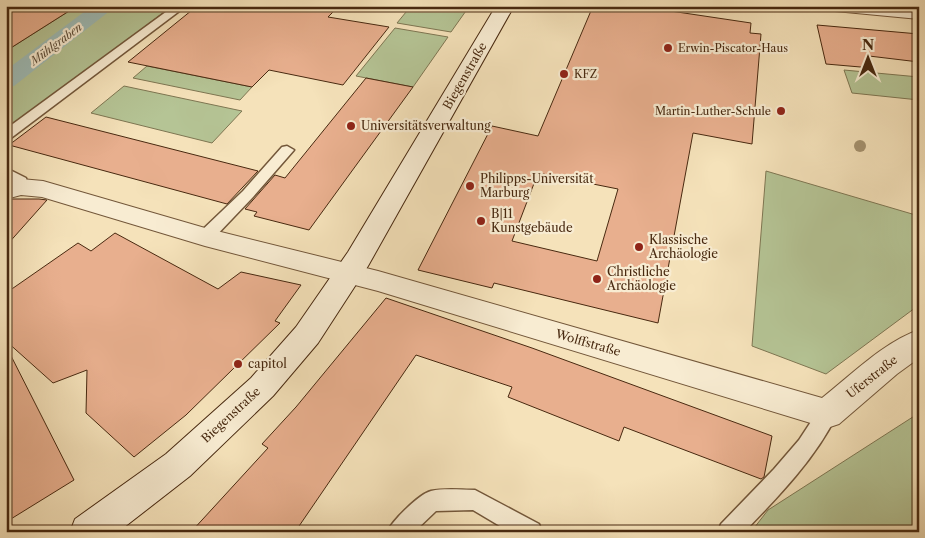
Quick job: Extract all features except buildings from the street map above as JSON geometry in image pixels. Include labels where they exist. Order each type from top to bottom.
[{"type":"street","points":[[843,7],[919,14]]},
{"type":"street","name":"Biegenstraße","points":[[88,532],[178,465],[262,387],[307,335],[349,273],[498,8]]},
{"type":"street","points":[[11,183],[43,189],[206,237],[349,273]]},
{"type":"street","name":"Wolffstraße","points":[[349,273],[827,414]]},
{"type":"street","name":"Uferstraße","points":[[827,414],[886,365],[919,342]]},
{"type":"lane","points":[[6,135],[181,6]]},
{"type":"lane","points":[[206,237],[287,150]]},
{"type":"lane","points":[[728,532],[761,500],[813,438],[827,414]]},
{"type":"lane","points":[[398,532],[432,501],[474,500],[531,532]]},
{"type":"green space","points":[[77,6],[172,6],[6,132],[6,51]]},
{"type":"green space","points":[[411,6],[468,8],[451,32],[397,23]]},
{"type":"green space","points":[[395,28],[448,37],[413,87],[356,76]]},
{"type":"green space","points":[[147,66],[252,87],[240,100],[133,78]]},
{"type":"green space","points":[[844,70],[919,77],[919,100],[852,93]]},
{"type":"green space","points":[[124,86],[242,111],[212,143],[91,113]]},
{"type":"green space","points":[[766,171],[919,216],[919,305],[826,374],[752,346]]},
{"type":"green space","points":[[919,413],[919,532],[751,532],[768,510]]},
{"type":"waterway","name":"Mühlgraben","points":[[6,81],[86,19],[106,6]]},
{"type":"place","name":"Erwin-Piscator-Haus","points":[[668,48]]},
{"type":"place","name":"KFZ","points":[[564,74]]},
{"type":"place","name":"Martin-Luther-Schule","points":[[781,111]]},
{"type":"place","name":"Universitätsverwaltung","points":[[351,126]]},
{"type":"place","name":"Philipps-Universität Marburg","points":[[470,186]]},
{"type":"place","name":"B|11 Kunstgebäude","points":[[481,221]]},
{"type":"place","name":"Klassische Archäologie","points":[[639,247]]},
{"type":"place","name":"Christliche Archäologie","points":[[597,279]]},
{"type":"place","name":"capitol","points":[[238,364]]}]
